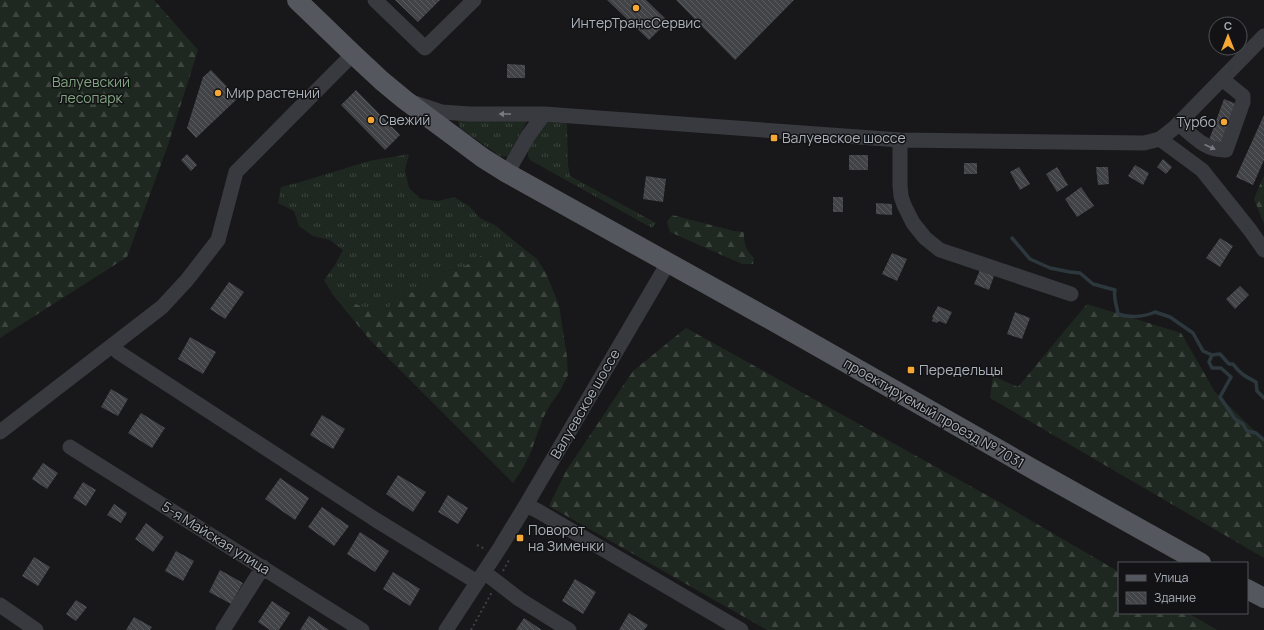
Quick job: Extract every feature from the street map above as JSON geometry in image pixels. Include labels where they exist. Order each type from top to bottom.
[{"type":"main road","points":[[297,0],[382,81],[483,158],[668,263]]},
{"type":"main road","name":"проектируемый проезд № 7031","points":[[668,263],[1199,562]]},
{"type":"main road","points":[[1248,590],[1264,598]]},
{"type":"street","points":[[375,0],[425,48],[474,0]]},
{"type":"street","points":[[405,100],[442,112],[469,114],[544,114],[900,140],[1144,143],[1160,139],[1179,124],[1264,36]]},
{"type":"street","points":[[0,432],[162,307],[187,280],[218,240],[236,172],[353,54]]},
{"type":"street","points":[[1179,124],[1201,143],[1217,151],[1226,150],[1243,102],[1243,96],[1222,79]]},
{"type":"street","points":[[507,173],[528,136],[544,114]]},
{"type":"street","points":[[1160,139],[1202,170],[1264,250]]},
{"type":"street","points":[[900,140],[901,196],[913,224],[925,238],[940,250],[1071,294]]},
{"type":"street","name":"Валуевское шоссе","points":[[446,630],[526,506],[668,263]]},
{"type":"street","points":[[118,352],[376,520],[520,599],[570,630]]},
{"type":"street","name":"5-я Майская улица","points":[[70,447],[362,630]]},
{"type":"street","points":[[526,506],[538,511],[741,630]]},
{"type":"street","points":[[222,630],[262,567]]},
{"type":"street","points":[[0,605],[36,630]]},
{"type":"green space","name":"Валуевский лесопарк","points":[[0,0],[154,0],[198,50],[167,148],[127,257],[0,338]]},
{"type":"green space","points":[[458,121],[527,121],[508,157],[500,156],[460,128]]},
{"type":"green space","points":[[546,121],[567,124],[568,165],[570,176],[656,223],[652,228],[530,160],[528,150]]},
{"type":"green space","points":[[409,154],[405,170],[409,188],[421,199],[438,201],[454,197],[469,206],[480,218],[495,225],[524,249],[506,247],[488,250],[474,261],[459,269],[441,272],[431,286],[415,292],[398,294],[389,308],[371,310],[333,295],[324,280],[335,265],[343,250],[330,240],[313,236],[299,226],[294,211],[278,203],[281,187],[369,161]]},
{"type":"green space","points":[[1264,175],[1264,224],[1254,199]]},
{"type":"green space","points":[[672,215],[734,231],[744,232],[746,246],[754,258],[753,264],[742,264],[670,232],[667,222]]},
{"type":"green space","points":[[506,247],[524,249],[537,259],[546,273],[559,305],[567,357],[568,375],[542,420],[531,452],[513,483],[370,340],[333,295],[371,310],[389,308],[398,294],[415,292],[431,286],[441,272],[459,269],[474,261],[488,250]]},
{"type":"green space","points":[[1087,304],[1181,333],[1215,392],[1264,440],[1264,558],[990,398],[993,376],[1018,387]]},
{"type":"green space","points":[[686,328],[1001,503],[1118,571],[1118,614],[1190,614],[1217,630],[767,630],[549,506],[566,471],[633,371]]},
{"type":"building","points":[[395,0],[440,0],[418,22]]},
{"type":"building","points":[[607,0],[646,0],[668,21],[649,40]]},
{"type":"building","points":[[676,0],[794,0],[735,60]]},
{"type":"building","points":[[507,64],[525,65],[525,78],[507,78]]},
{"type":"building","points":[[211,70],[238,98],[196,138],[187,128],[203,77]]},
{"type":"building","name":"Свежий","points":[[356,90],[400,135],[385,150],[341,105]]},
{"type":"building","name":"Турбо","points":[[1224,99],[1239,105],[1225,146],[1209,140]]},
{"type":"building","points":[[1264,115],[1264,160],[1253,185],[1236,177]]},
{"type":"building","points":[[187,154],[197,165],[191,171],[181,160]]},
{"type":"building","points":[[849,155],[868,155],[868,170],[849,170]]},
{"type":"building","points":[[1163,159],[1172,167],[1166,174],[1157,167]]},
{"type":"building","points":[[964,163],[977,163],[977,174],[964,174]]},
{"type":"building","points":[[1135,165],[1149,173],[1143,185],[1128,176]]},
{"type":"building","points":[[1019,167],[1030,184],[1020,190],[1010,172]]},
{"type":"building","points":[[1057,167],[1068,185],[1057,192],[1046,174]]},
{"type":"building","points":[[1096,167],[1108,167],[1109,184],[1098,185]]},
{"type":"building","points":[[646,176],[666,179],[663,202],[643,199]]},
{"type":"building","points":[[1081,187],[1094,206],[1077,217],[1065,199]]},
{"type":"building","points":[[833,197],[843,197],[843,212],[833,212]]},
{"type":"building","points":[[876,203],[892,204],[892,215],[876,214]]},
{"type":"building","points":[[1220,238],[1233,246],[1220,267],[1206,258]]},
{"type":"building","points":[[892,253],[907,259],[897,281],[882,274]]},
{"type":"building","points":[[980,270],[994,276],[989,290],[974,284]]},
{"type":"building","points":[[229,282],[244,292],[225,319],[210,309]]},
{"type":"building","points":[[1240,286],[1249,295],[1235,309],[1226,299]]},
{"type":"building","points":[[938,306],[952,312],[946,324],[939,321],[937,323],[932,321],[932,317]]},
{"type":"building","points":[[1015,312],[1030,318],[1022,339],[1007,334]]},
{"type":"building","points":[[190,337],[216,352],[203,374],[178,359]]},
{"type":"building","points":[[111,389],[128,399],[118,416],[101,407]]},
{"type":"building","points":[[141,413],[165,428],[152,448],[128,433]]},
{"type":"building","points":[[322,415],[345,429],[333,449],[310,435]]},
{"type":"building","points":[[43,463],[58,473],[47,489],[32,479]]},
{"type":"building","points":[[398,475],[426,492],[413,512],[386,494]]},
{"type":"building","points":[[280,478],[309,498],[295,520],[265,499]]},
{"type":"building","points":[[83,482],[96,490],[86,506],[73,498]]},
{"type":"building","points":[[448,495],[468,508],[458,524],[438,512]]},
{"type":"building","points":[[114,504],[127,513],[121,523],[107,515]]},
{"type":"building","points":[[322,507],[349,526],[334,546],[308,527]]},
{"type":"building","points":[[146,523],[164,537],[153,552],[135,539]]},
{"type":"building","points":[[360,532],[389,551],[375,572],[347,554]]},
{"type":"building","points":[[176,551],[194,561],[183,581],[165,571]]},
{"type":"building","points":[[34,557],[50,567],[38,586],[22,576]]},
{"type":"building","points":[[220,570],[243,583],[231,604],[209,592]]},
{"type":"building","points":[[393,572],[420,589],[410,606],[383,589]]},
{"type":"building","points":[[575,579],[596,592],[583,614],[562,601]]},
{"type":"building","points":[[76,600],[87,607],[76,621],[66,614]]},
{"type":"building","points":[[272,601],[290,613],[279,630],[270,630],[258,622]]},
{"type":"building","points":[[629,613],[648,625],[644,630],[619,630]]},
{"type":"building","points":[[309,616],[329,630],[300,630]]},
{"type":"building","points":[[134,617],[152,627],[150,630],[126,630]]},
{"type":"building","points":[[524,618],[542,630],[516,630]]},
{"type":"waterway","points":[[1012,238],[1030,259],[1050,268],[1080,273],[1093,284],[1115,290],[1118,314],[1136,316],[1155,312],[1170,317],[1193,333],[1203,351],[1212,355],[1220,354],[1229,364],[1233,364],[1243,374],[1256,382],[1257,391],[1264,398]]},
{"type":"waterway","points":[[1212,355],[1209,362],[1212,368],[1221,368],[1231,377],[1220,397],[1235,419],[1243,424],[1247,431],[1256,433],[1264,440]]},
{"type":"place","name":"ИнтерТрансСервис","points":[[636,8]]},
{"type":"place","name":"Мир растений","points":[[218,93]]},
{"type":"place","name":"Свежий","points":[[371,120]]},
{"type":"place","name":"Турбо","points":[[1224,122]]},
{"type":"place","name":"Валуевское шоссе","points":[[774,138]]},
{"type":"place","name":"Передельцы","points":[[911,370]]},
{"type":"place","name":"Поворот на Зименки","points":[[520,538]]}]
